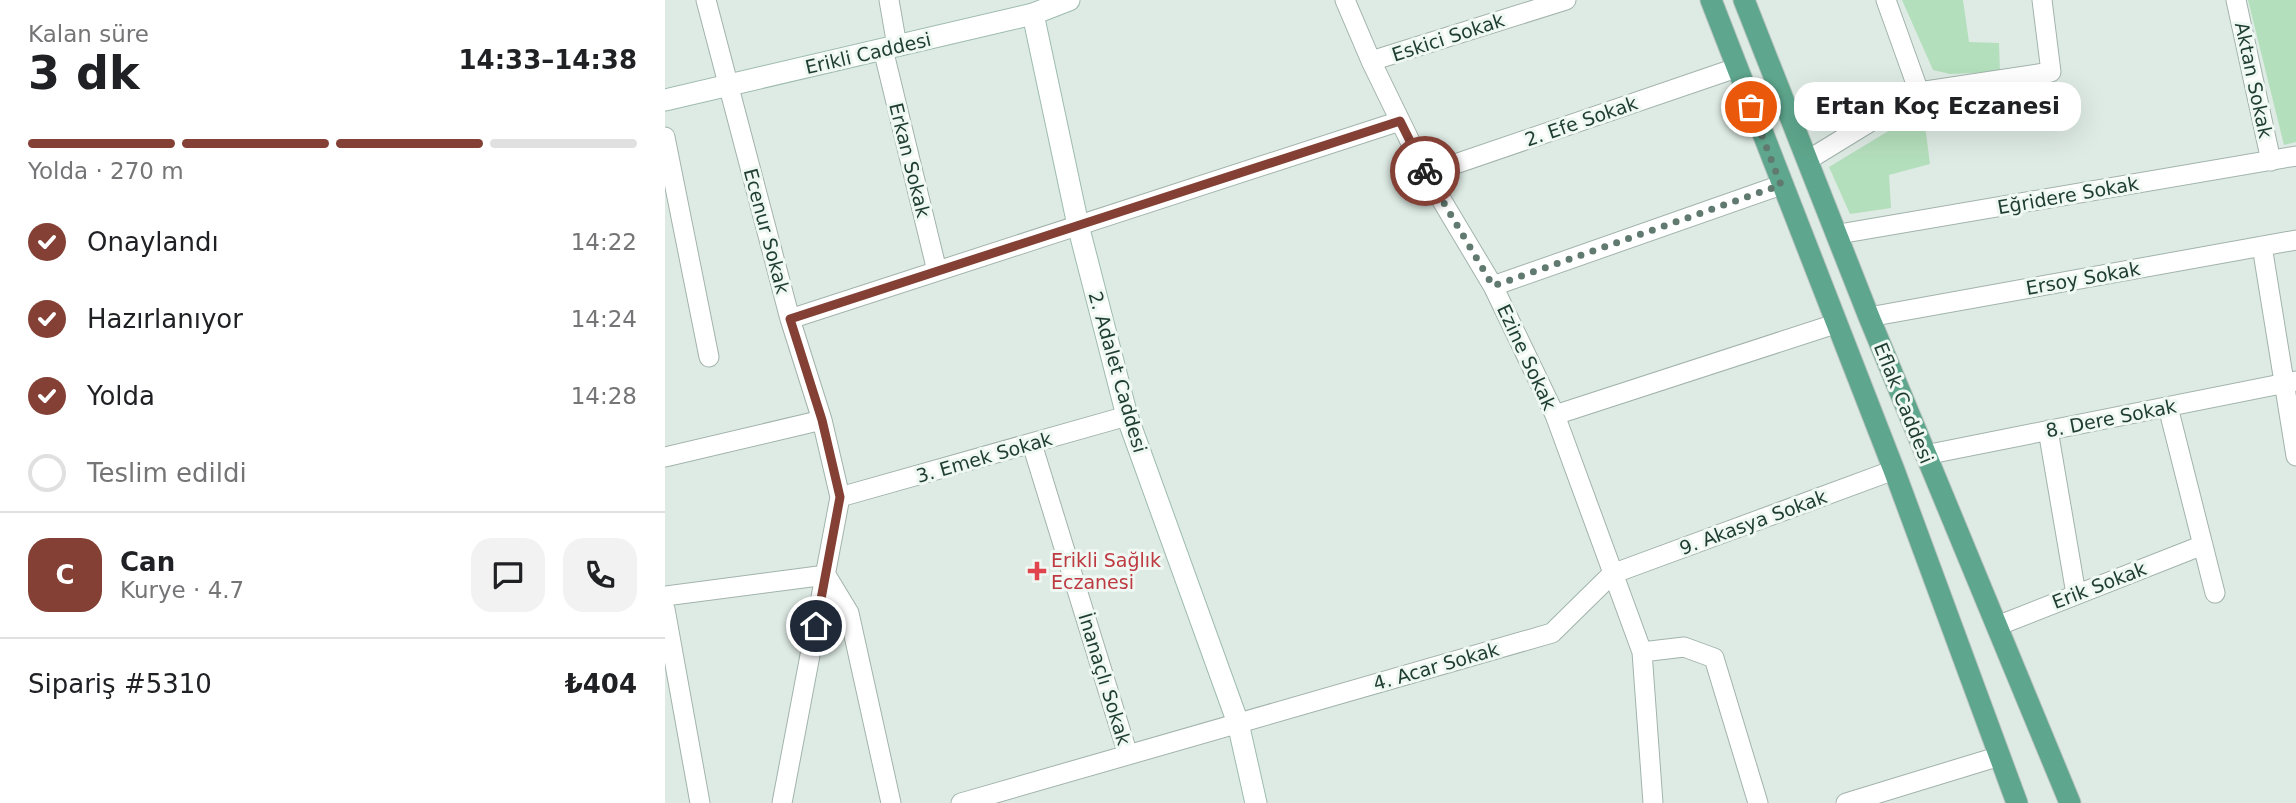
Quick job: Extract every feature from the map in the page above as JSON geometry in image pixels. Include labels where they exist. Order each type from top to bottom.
[{"type":"main road","name":"Erikli Caddesi","points":[[665,100],[890,47],[1032,7],[1069,0]]},
{"type":"main road","name":"Eflak Caddesi","points":[[1711,0],[1894,470],[2017,803]]},
{"type":"main road","name":"Eflak Caddesi","points":[[1744,0],[1925,455],[2070,803]]},
{"type":"main road","name":"2. Adalet Caddesi","points":[[1032,7],[1078,225],[1127,416],[1238,723],[1256,803]]},
{"type":"street","name":"Ecenur Sokak","points":[[706,0],[790,319],[822,420],[840,497]]},
{"type":"street","name":"Erkan Sokak","points":[[889,0],[890,47],[937,271]]},
{"type":"street","name":"Ezine Sokak","points":[[1345,0],[1371,61],[1426,174],[1493,286],[1555,415],[1641,652],[1653,803]]},
{"type":"street","name":"Eskici Sokak","points":[[1371,61],[1566,0]]},
{"type":"street","points":[[1886,0],[1919,92]]},
{"type":"street","points":[[1808,160],[1919,92],[2050,72],[2042,0]]},
{"type":"street","name":"Aktan Sokak","points":[[2237,0],[2271,161]]},
{"type":"street","name":"2. Efe Sokak","points":[[1426,174],[1736,68]]},
{"type":"street","points":[[790,319],[1400,121]]},
{"type":"street","points":[[665,137],[709,357]]},
{"type":"street","name":"Eğridere Sokak","points":[[1839,234],[2296,156]]},
{"type":"street","points":[[1493,286],[1781,185]]},
{"type":"street","name":"Ersoy Sokak","points":[[1869,317],[2296,240]]},
{"type":"street","points":[[2262,246],[2291,382],[2296,456]]},
{"type":"street","points":[[1555,415],[1835,324]]},
{"type":"street","name":"8. Dere Sokak","points":[[1925,455],[2291,382]]},
{"type":"street","points":[[2168,407],[2215,593]]},
{"type":"street","name":"3. Emek Sokak","points":[[840,497],[1127,416]]},
{"type":"street","points":[[665,457],[822,420]]},
{"type":"street","points":[[2048,430],[2076,594]]},
{"type":"street","name":"İnanaçlı Sokak","points":[[1032,444],[1128,755]]},
{"type":"street","name":"9. Akasya Sokak","points":[[1612,574],[1894,470]]},
{"type":"street","points":[[782,803],[840,497]]},
{"type":"street","name":"Erik Sokak","points":[[1997,626],[2203,545]]},
{"type":"street","name":"4. Acar Sokak","points":[[961,803],[1552,633],[1612,574]]},
{"type":"street","points":[[665,596],[826,575]]},
{"type":"street","points":[[826,575],[849,613],[891,803]]},
{"type":"street","points":[[665,609],[700,803]]},
{"type":"street","points":[[1641,652],[1685,648],[1714,658],[1758,803]]},
{"type":"street","points":[[1846,803],[2000,756]]},
{"type":"green space","points":[[1902,0],[1963,0],[1969,42],[1999,43],[2000,72],[1950,74],[1933,70]]},
{"type":"green space","points":[[2248,0],[2296,0],[2296,142],[2284,145]]},
{"type":"green space","points":[[1923,110],[1930,164],[1889,175],[1891,208],[1850,214],[1829,167]]},
{"type":"way so far","points":[[1425,171],[1493,286],[1781,185],[1751,107]]},
{"type":"place","name":"Ertan Koç Eczanesi","points":[[1751,107]]},
{"type":"place","name":"Erikli Sağlık Eczanesi","points":[[1037,571]]},
{"type":"route","points":[[816,626],[840,497],[822,420],[790,319],[1400,121],[1425,171]]}]
